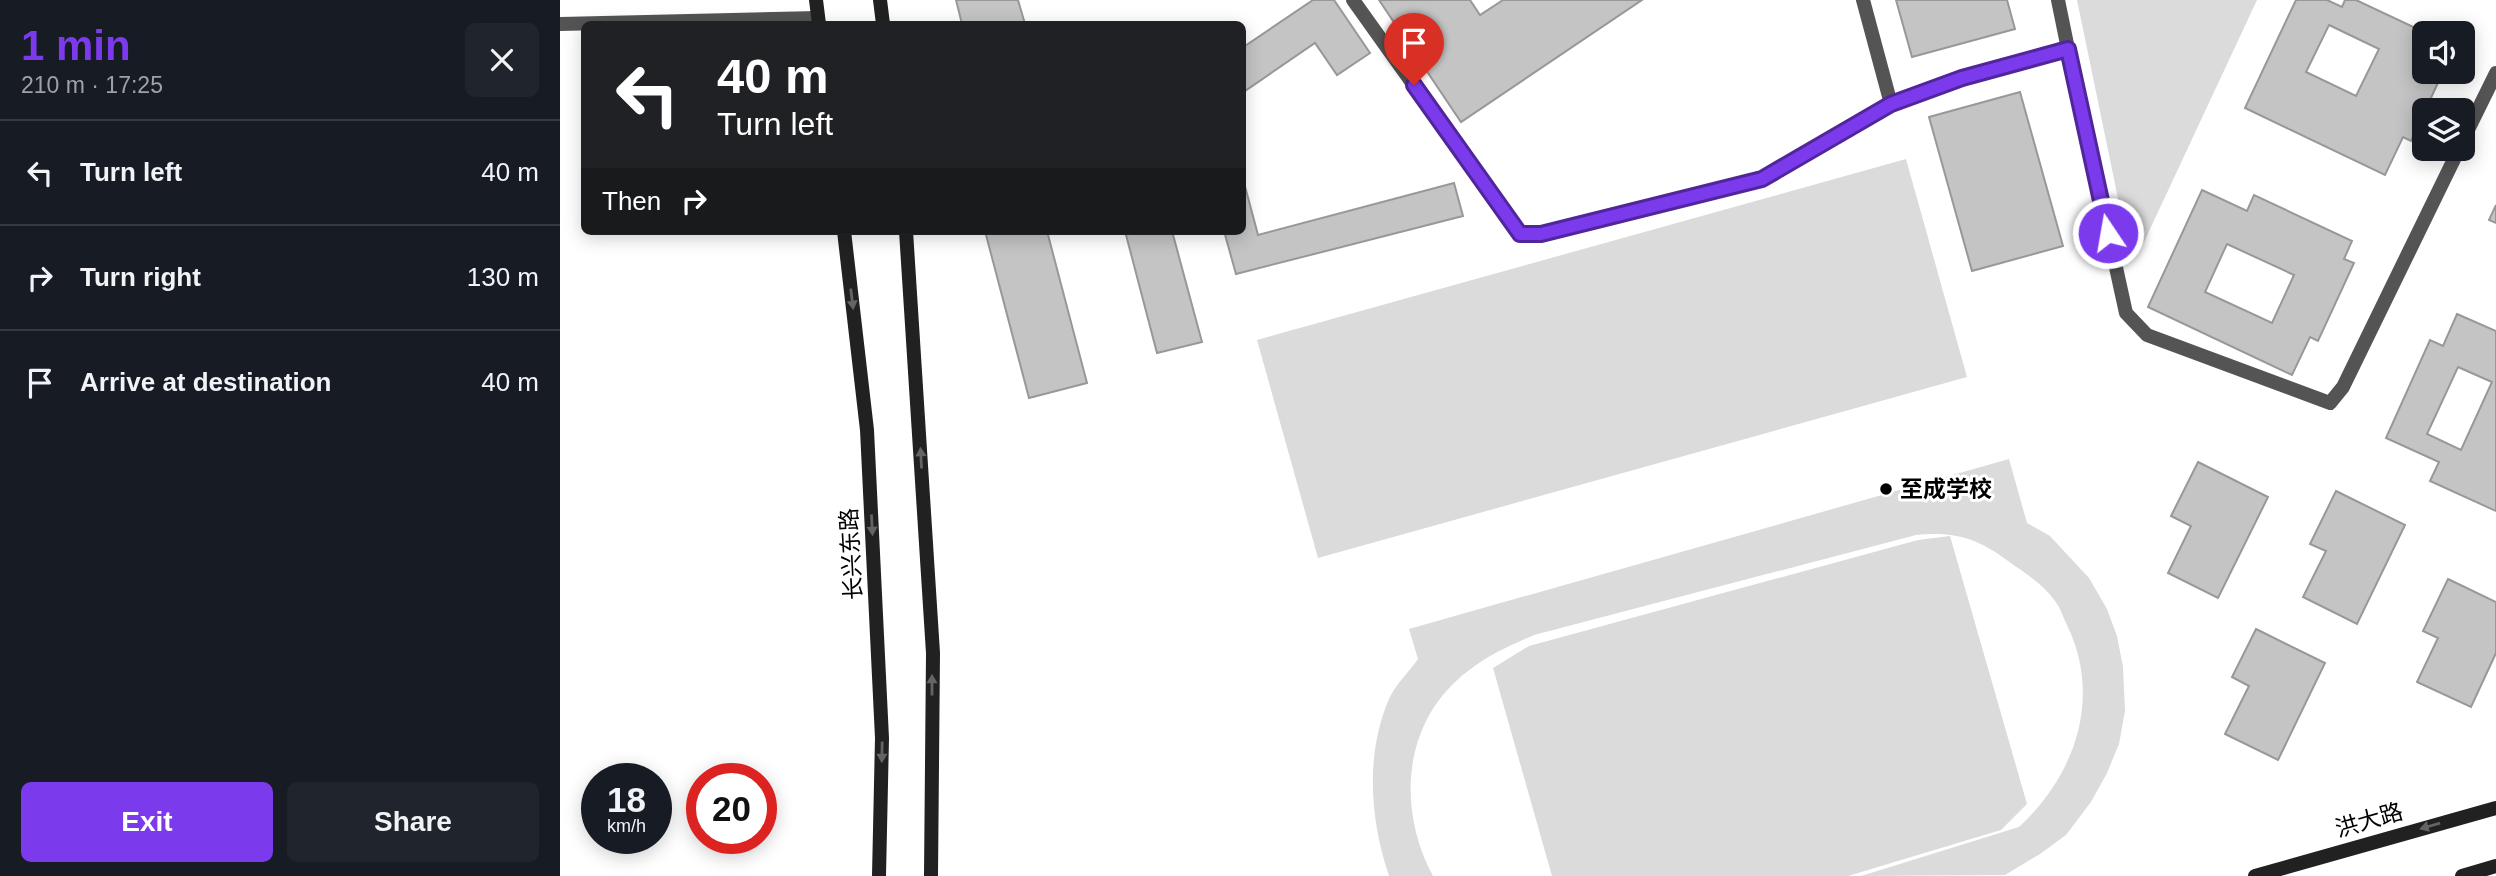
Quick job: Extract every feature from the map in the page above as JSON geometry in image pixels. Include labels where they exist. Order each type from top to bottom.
[{"type":"main road","points":[[816,0],[819,21]]},
{"type":"main road","points":[[880,0],[883,21]]},
{"type":"main road","name":"长兴东路","points":[[844,235],[867,430],[882,738],[879,876]]},
{"type":"main road","points":[[906,235],[933,653],[931,876]]},
{"type":"main road","name":"洪大路","points":[[2255,876],[2496,808]]},
{"type":"main road","points":[[2462,876],[2496,866]]},
{"type":"lane","points":[[1353,0],[1520,234],[1541,234],[1762,179],[1891,104],[1962,78],[2068,49]]},
{"type":"lane","points":[[1863,0],[1891,104]]},
{"type":"lane","points":[[2058,0],[2126,313],[2147,335],[2330,402],[2343,387],[2453,161]]},
{"type":"lane","points":[[560,24],[581,24]]},
{"type":"lane","points":[[2475,116],[2496,73]]},
{"type":"shaded area","points":[[2077,0],[2257,0],[2144,242],[2127,242]]},
{"type":"shaded area","points":[[1906,159],[1967,377],[1318,558],[1257,340]]},
{"type":"shaded area","points":[[2009,459],[2027,523],[2050,536],[2089,578],[2107,609],[2117,636],[2123,667],[2125,711],[2119,744],[2107,773],[2091,802],[2066,835],[2040,854],[2005,875],[1861,876],[2019,827],[2039,806],[2055,783],[2078,733],[2082,679],[2077,652],[2057,603],[2026,573],[1991,550],[1969,539],[1931,534],[1916,535],[1534,635],[1484,660],[1446,691],[1430,714],[1419,739],[1412,766],[1414,822],[1421,849],[1433,876],[1389,876],[1374,810],[1373,765],[1381,720],[1389,699],[1418,659],[1409,629]]},
{"type":"shaded area","points":[[1950,536],[2027,804],[2001,830],[1848,876],[1552,876],[1493,668],[1529,646],[1918,540]]},
{"type":"building","points":[[956,0],[1018,0],[1024,21],[961,21]]},
{"type":"building","points":[[1313,0],[1334,0],[1370,53],[1337,75],[1315,43],[1246,90],[1246,45]]},
{"type":"building","points":[[1379,0],[1470,0],[1480,15],[1503,0],[1642,0],[1461,122]]},
{"type":"building","points":[[1896,0],[2007,0],[2015,29],[1912,57]]},
{"type":"building","points":[[2296,0],[2327,0],[2342,7],[2345,0],[2356,0],[2412,26],[2412,84],[2437,84],[2431,98],[2412,98],[2412,139],[2411,141],[2403,137],[2385,175],[2245,108]],"holes":[[[2329,25],[2379,49],[2356,96],[2306,72]]]},
{"type":"building","points":[[2020,92],[2063,246],[1972,271],[1929,117]]},
{"type":"building","points":[[1454,183],[1463,216],[1236,274],[1225,235],[1246,235],[1246,190],[1258,235]]},
{"type":"building","points":[[2202,190],[2247,211],[2254,195],[2352,241],[2344,259],[2354,263],[2318,341],[2310,337],[2292,375],[2148,307]],"holes":[[[2227,244],[2294,275],[2272,323],[2205,292]]]},
{"type":"building","points":[[2496,205],[2496,223],[2489,220]]},
{"type":"building","points":[[986,235],[1048,235],[1087,383],[1029,398]]},
{"type":"building","points":[[1126,235],[1173,235],[1202,342],[1157,353]]},
{"type":"building","points":[[2457,314],[2496,331],[2496,511],[2430,481],[2439,462],[2386,438],[2430,340],[2443,346]],"holes":[[[2458,367],[2492,382],[2461,450],[2427,434]]]},
{"type":"building","points":[[2198,462],[2268,497],[2218,598],[2168,573],[2191,526],[2171,516]]},
{"type":"building","points":[[2336,491],[2405,525],[2357,624],[2303,597],[2326,551],[2310,544]]},
{"type":"building","points":[[2448,579],[2496,602],[2496,653],[2471,707],[2417,682],[2438,638],[2423,631]]},
{"type":"building","points":[[2256,629],[2325,663],[2278,760],[2225,734],[2249,686],[2232,677]]},
{"type":"place","name":"至成学校","points":[[1886,489]]},
{"type":"route","points":[[1414,85],[1520,234],[1541,234],[1762,179],[1891,104],[1962,78],[2068,49],[2108,233]]}]
